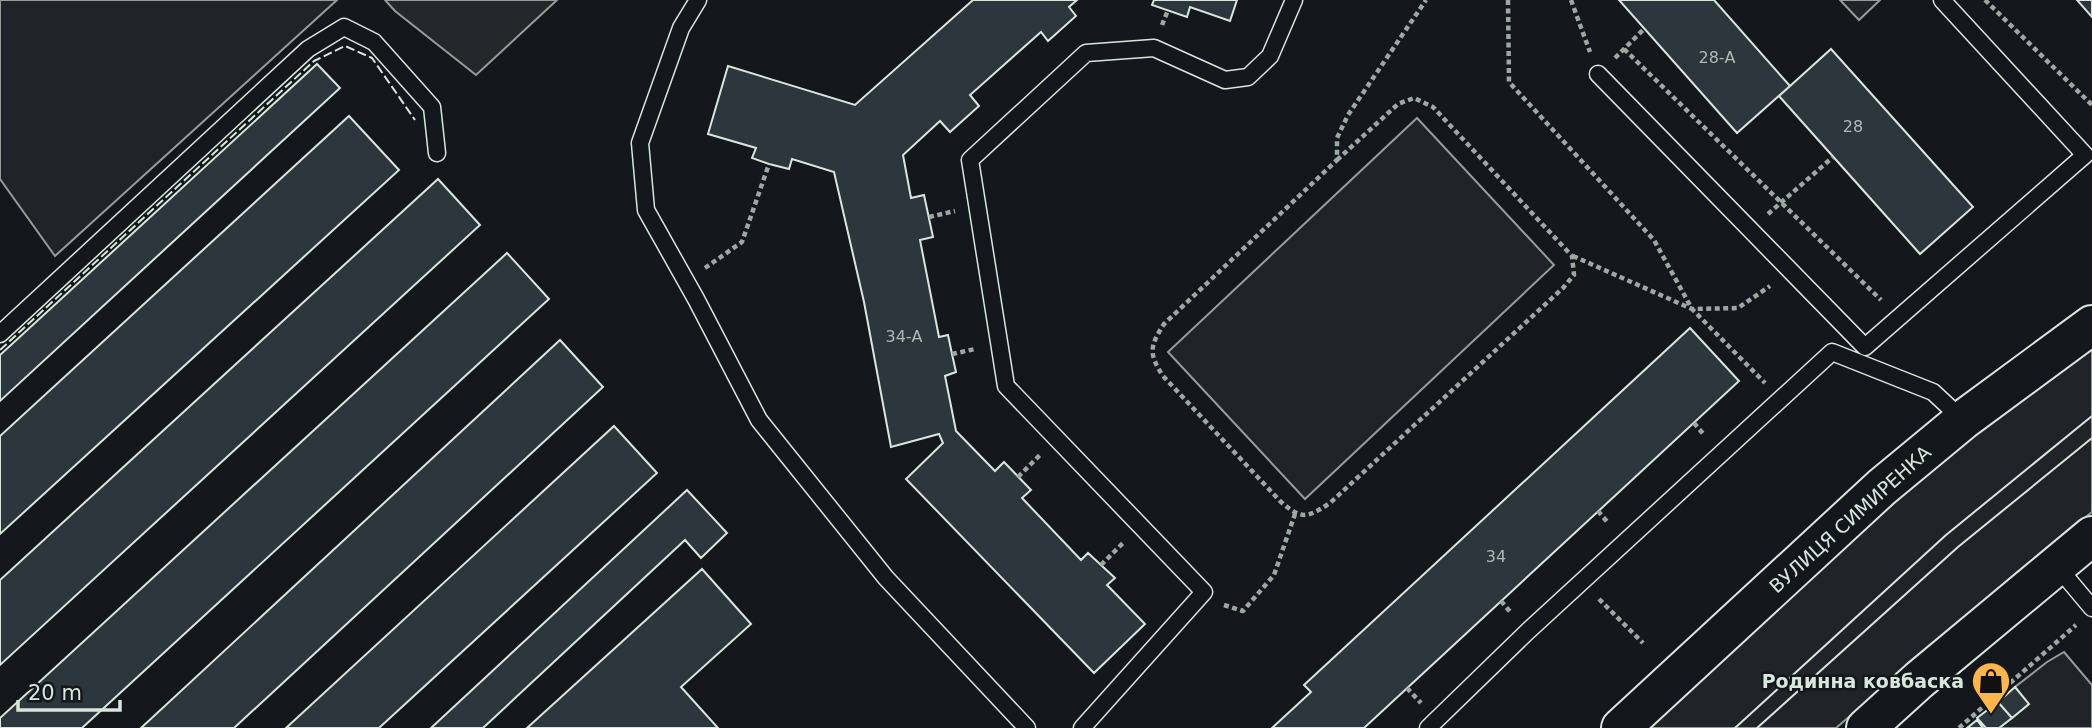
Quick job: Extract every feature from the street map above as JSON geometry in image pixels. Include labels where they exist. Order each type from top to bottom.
[{"type":"street","name":"ВУЛИЦЯ СИМИРЕНКА","points":[[1621,728],[1882,487],[1964,420],[2092,325]]},
{"type":"street","points":[[1866,728],[1919,680],[2092,536]]},
{"type":"lane","points":[[698,0],[681,28],[640,143],[646,210],[759,420],[886,579],[1027,728]]},
{"type":"lane","points":[[1082,728],[1204,592],[1006,386],[970,160],[1086,53],[1154,48],[1225,80],[1248,77],[1270,56],[1294,0]]},
{"type":"lane","points":[[1598,74],[1865,347],[2090,155],[1942,0]]},
{"type":"lane","points":[[0,334],[308,49],[344,27],[374,42],[432,107],[437,153]]},
{"type":"lane","points":[[1428,728],[1582,581],[1832,352],[1933,392],[1964,420]]},
{"type":"lane","points":[[2056,565],[2087,614]]},
{"type":"path","points":[[1337,160],[1337,138],[1348,115],[1426,0]]},
{"type":"path","points":[[1508,0],[1509,82],[1654,240],[1692,309],[1781,398]]},
{"type":"path","points":[[1571,0],[1598,74],[1645,28]]},
{"type":"path","points":[[1984,0],[2092,105]]},
{"type":"path","points":[[1624,48],[1899,317]]},
{"type":"path","points":[[1572,256],[1574,275],[1563,288],[1330,503],[1312,515],[1295,514],[1281,502],[1163,376],[1153,361],[1154,340],[1164,324],[1398,104],[1414,98],[1433,107],[1572,256],[1692,309],[1738,309],[1790,272]]},
{"type":"path","points":[[1749,230],[1833,157]]},
{"type":"path","points":[[686,282],[742,242],[769,164]]},
{"type":"path","points":[[1204,592],[1217,603],[1243,611],[1275,575],[1295,514]]},
{"type":"path","points":[[1582,581],[1643,643]]},
{"type":"path","points":[[1959,728],[2087,614]]},
{"type":"shaded area","points":[[0,0],[337,0],[55,256],[0,179]]},
{"type":"shaded area","points":[[385,0],[557,0],[476,75],[395,11]]},
{"type":"shaded area","points":[[1840,0],[1880,0],[1859,20]]},
{"type":"shaded area","points":[[1417,118],[1554,265],[1305,499],[1168,352]]},
{"type":"shaded area","points":[[2092,342],[2092,512],[2016,573],[1836,728],[1644,728],[1816,569],[1968,440]]},
{"type":"shaded area","points":[[2064,652],[2092,685],[2092,728],[1999,728],[2028,704],[2015,687]]},
{"type":"building","points":[[973,0],[1077,0],[1069,7],[1076,16],[1048,41],[1041,32],[970,95],[979,106],[950,132],[940,121],[903,155],[911,198],[924,195],[933,237],[920,240],[939,337],[948,335],[956,372],[945,376],[956,431],[995,471],[1004,462],[1031,490],[1022,498],[1081,560],[1088,553],[1115,578],[1107,585],[1145,624],[1094,673],[906,479],[943,443],[939,434],[891,447],[864,302],[834,172],[792,159],[789,169],[769,164],[752,158],[756,148],[708,134],[728,66],[855,105]]},
{"type":"building","points":[[1154,0],[1237,0],[1230,21],[1190,7],[1187,17],[1152,5]]},
{"type":"building","points":[[1619,0],[1714,0],[1790,86],[1737,133]]},
{"type":"building","points":[[2077,0],[2092,0],[2092,17]]},
{"type":"building","points":[[1831,49],[1973,207],[1920,254],[1779,96]]},
{"type":"building","points":[[317,64],[340,88],[0,401],[0,355]]},
{"type":"building","points":[[349,116],[399,170],[0,534],[0,436]]},
{"type":"building","points":[[438,179],[480,225],[0,665],[0,580]]},
{"type":"building","points":[[507,253],[549,299],[82,728],[0,728],[0,718]]},
{"type":"building","points":[[1690,328],[1739,381],[1364,728],[1272,728],[1311,692],[1304,685]]},
{"type":"building","points":[[560,340],[603,387],[234,728],[141,728]]},
{"type":"building","points":[[614,426],[657,473],[379,728],[286,728]]},
{"type":"building","points":[[687,490],[727,533],[701,558],[685,540],[483,728],[431,728]]},
{"type":"building","points":[[702,569],[751,624],[681,687],[718,728],[527,728]]},
{"type":"building","points":[[2015,687],[2029,704],[2012,718],[1998,702]]},
{"type":"building","points":[[1998,702],[2012,718],[1999,728],[1986,728],[1977,718]]},
{"type":"building","points":[[1977,720],[1983,728],[1967,728]]},
{"type":"tram line","points":[[1735,728],[1946,535],[2092,416]]},
{"type":"tram line","points":[[1757,728],[1958,547],[2092,438]]},
{"type":"fence","points":[[0,350],[314,61],[345,46],[372,58],[415,120]]},
{"type":"place","name":"Родинна ковбаска","points":[[1991,715]]}]
